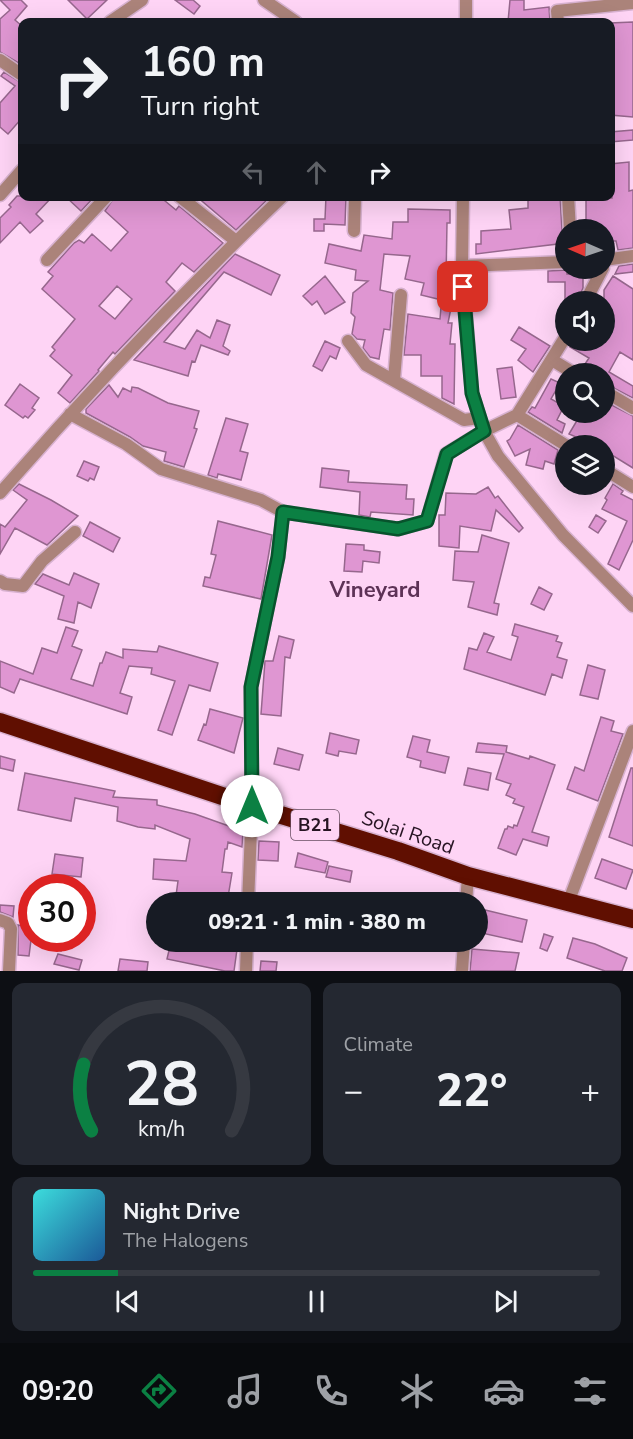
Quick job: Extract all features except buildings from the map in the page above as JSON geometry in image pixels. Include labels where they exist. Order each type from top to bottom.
[{"type":"highway","name":"Solai Road","points":[[0,722],[252,806],[398,851],[468,876],[633,919]]},
{"type":"street","points":[[116,18],[142,0]]},
{"type":"street","points":[[264,0],[290,18]]},
{"type":"street","points":[[466,0],[466,18]]},
{"type":"street","points":[[557,11],[633,3]]},
{"type":"street","points":[[0,60],[18,72]]},
{"type":"street","points":[[0,195],[18,175]]},
{"type":"street","points":[[47,260],[102,201]]},
{"type":"street","points":[[185,201],[236,241]]},
{"type":"street","points":[[0,493],[70,414],[236,241],[278,201]]},
{"type":"street","points":[[354,231],[355,201]]},
{"type":"street","points":[[463,201],[462,266],[472,393],[484,431],[498,456],[563,535],[633,606]]},
{"type":"street","points":[[568,201],[569,219]]},
{"type":"street","points":[[615,261],[633,256]]},
{"type":"street","points":[[462,266],[555,262]]},
{"type":"street","points":[[394,380],[401,295]]},
{"type":"street","points":[[348,341],[366,365],[464,420],[479,418]]},
{"type":"street","points":[[70,414],[126,444],[161,469],[261,500],[283,512],[398,529],[427,521],[447,454],[484,431],[518,415],[557,351]]},
{"type":"street","points":[[552,360],[557,363]]},
{"type":"street","points":[[615,397],[633,408]]},
{"type":"street","points":[[518,415],[555,438]]},
{"type":"street","points":[[615,476],[633,487]]},
{"type":"street","points":[[248,892],[252,806],[251,687],[278,557],[283,512]]},
{"type":"street","points":[[0,582],[23,586],[42,561],[75,532]]},
{"type":"street","points":[[568,903],[633,731]]},
{"type":"street","points":[[467,892],[468,876]]},
{"type":"street","points":[[0,920],[8,923],[11,929],[9,971]]},
{"type":"street","points":[[246,971],[247,952]]},
{"type":"street","points":[[462,971],[463,952]]},
{"type":"district","name":"Vineyard","points":[[375,589]]},
{"type":"route","points":[[252,806],[251,687],[278,557],[283,512],[398,529],[427,521],[447,454],[484,431],[472,393],[463,287]]}]
